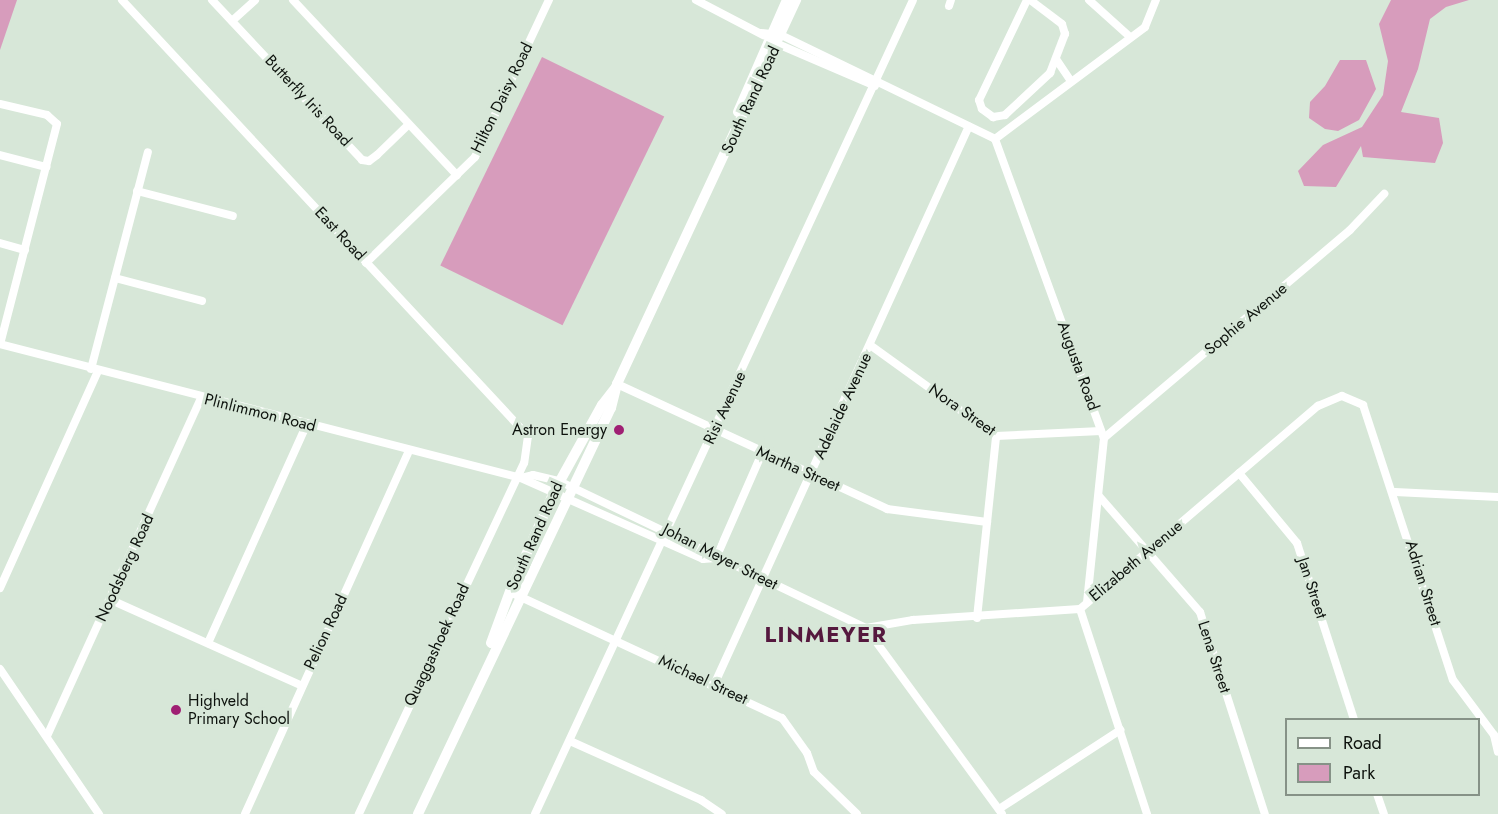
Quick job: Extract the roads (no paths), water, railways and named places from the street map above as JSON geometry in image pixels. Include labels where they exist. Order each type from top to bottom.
[{"type":"main road","name":"South Rand Road","points":[[515,594],[568,499],[611,408],[616,386],[704,198],[787,0]]},
{"type":"main road","name":"South Rand Road","points":[[772,37],[796,0]]},
{"type":"main road","name":"South Rand Road","points":[[418,814],[473,695],[559,482],[605,400],[616,386]]},
{"type":"street","name":"East Road","points":[[122,0],[525,431],[528,451],[518,478]]},
{"type":"street","name":"Butterfly Iris Road","points":[[212,0],[363,160],[369,161],[377,155],[408,125]]},
{"type":"street","points":[[232,21],[255,0]]},
{"type":"street","points":[[293,0],[457,175]]},
{"type":"street","name":"Hilton Daisy Road","points":[[366,263],[476,157],[549,0]]},
{"type":"street","points":[[696,0],[995,139],[1129,36],[1148,24],[1156,0]]},
{"type":"street","name":"Risi Avenue","points":[[535,814],[618,641],[913,0]]},
{"type":"street","points":[[1029,0],[1064,28],[1056,59],[1050,73],[1005,115],[992,117],[980,107],[979,100],[1029,0]]},
{"type":"street","points":[[1089,0],[1129,36]]},
{"type":"street","points":[[1056,59],[1071,81]]},
{"type":"street","points":[[0,104],[54,118],[57,131],[0,344]]},
{"type":"street","name":"Adelaide Avenue","points":[[714,685],[969,126]]},
{"type":"street","name":"Augusta Road","points":[[995,139],[1103,434],[1088,602]]},
{"type":"street","points":[[0,588],[94,370],[148,152]]},
{"type":"street","points":[[0,155],[46,167]]},
{"type":"street","points":[[137,191],[233,216]]},
{"type":"street","name":"Sophie Avenue","points":[[1103,434],[1350,230],[1384,194]]},
{"type":"street","points":[[0,243],[25,250]]},
{"type":"street","points":[[115,278],[202,302]]},
{"type":"street","name":"Plinlimmon Road","points":[[0,344],[201,398],[518,478],[703,559],[716,558]]},
{"type":"street","name":"Nora Street","points":[[870,345],[996,436],[1103,434]]},
{"type":"street","name":"Martha Street","points":[[616,386],[887,509],[987,522]]},
{"type":"street","name":"Elizabeth Avenue","points":[[866,628],[913,620],[977,618],[1080,609],[1326,400],[1342,396],[1363,405]]},
{"type":"street","name":"Noodsberg Road","points":[[47,736],[111,600],[201,398]]},
{"type":"street","name":"Adrian Street","points":[[1363,405],[1395,492],[1453,680],[1496,732],[1498,752]]},
{"type":"street","points":[[208,643],[307,424]]},
{"type":"street","points":[[977,618],[996,436]]},
{"type":"street","name":"Pelion Road","points":[[245,814],[409,451]]},
{"type":"street","points":[[716,558],[762,453]]},
{"type":"street","name":"Jan Street","points":[[1239,473],[1297,543],[1352,718]]},
{"type":"street","name":"Plinlimmon Road","points":[[518,478],[533,475],[559,482]]},
{"type":"street","name":"Quaggashoek Road","points":[[359,814],[518,478]]},
{"type":"street","name":"Johan Meyer Street","points":[[559,482],[668,530],[706,549],[716,558],[866,628],[1001,812]]},
{"type":"street","points":[[1395,492],[1498,497]]},
{"type":"street","name":"Lena Street","points":[[1099,496],[1200,612],[1265,814]]},
{"type":"street","name":"Michael Street","points":[[515,594],[782,717],[807,753],[814,772],[857,814]]},
{"type":"street","points":[[111,600],[302,686]]},
{"type":"street","points":[[1080,609],[1148,814]]},
{"type":"street","points":[[0,669],[99,814]]},
{"type":"street","points":[[1001,812],[1120,730]]},
{"type":"street","points":[[570,741],[701,800],[722,814]]},
{"type":"street","points":[[1377,796],[1384,814]]},
{"type":"place","name":"Astron Energy","points":[[619,430]]},
{"type":"place","name":"Highveld Primary School","points":[[176,710]]},
{"type":"district","name":"LINMEYER","points":[[826,635]]}]
